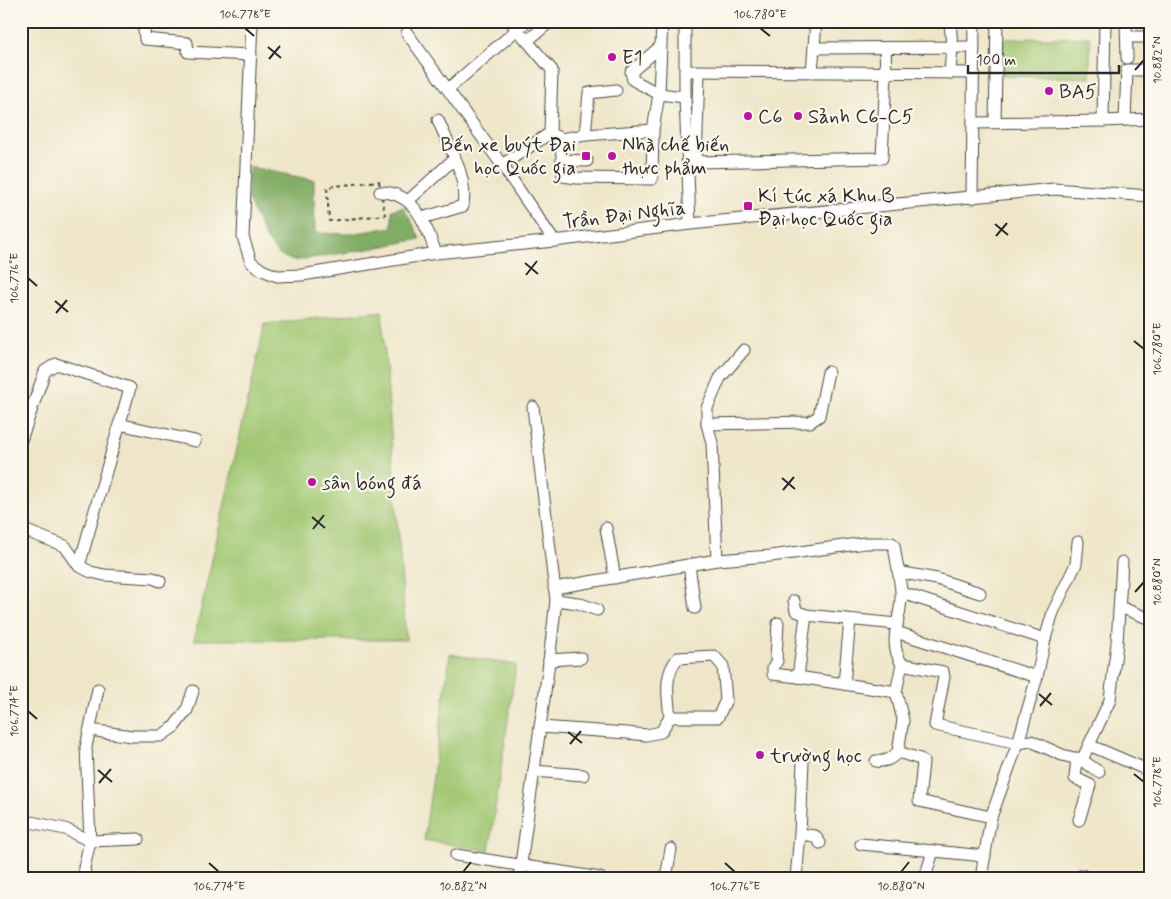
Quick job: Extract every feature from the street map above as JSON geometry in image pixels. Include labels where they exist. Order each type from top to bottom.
[{"type":"street","points":[[143,21],[145,39],[187,43],[188,52],[252,54]]},
{"type":"street","name":"Trần Đại Nghĩa","points":[[252,21],[243,236],[251,262],[262,270],[278,276],[302,275],[436,254],[554,242],[690,224],[1054,189],[1150,196]]},
{"type":"street","points":[[448,89],[514,26],[527,21]]},
{"type":"street","points":[[527,41],[551,21]]},
{"type":"street","points":[[561,139],[563,176],[577,178],[652,179],[652,130],[658,94],[662,21]]},
{"type":"street","points":[[685,21],[685,97],[690,224]]},
{"type":"street","points":[[812,72],[816,21]]},
{"type":"street","points":[[950,21],[952,47],[950,73]]},
{"type":"street","points":[[972,198],[974,21]]},
{"type":"street","points":[[995,122],[997,21]]},
{"type":"street","points":[[1103,121],[1105,21]]},
{"type":"street","points":[[1125,120],[1126,21]]},
{"type":"street","points":[[514,26],[552,70],[550,133]]},
{"type":"street","points":[[407,33],[502,164],[554,242]]},
{"type":"street","points":[[1127,37],[1150,37]]},
{"type":"street","points":[[660,46],[631,72],[633,80],[658,94],[685,97]]},
{"type":"street","points":[[814,48],[974,47]]},
{"type":"street","points":[[698,73],[696,162],[882,158],[886,74],[885,48]]},
{"type":"street","points":[[1105,57],[1127,58]]},
{"type":"street","points":[[1127,70],[1150,70]]},
{"type":"street","points":[[685,71],[698,73],[974,73]]},
{"type":"street","points":[[585,136],[589,94],[616,90]]},
{"type":"street","points":[[973,123],[1150,119]]},
{"type":"street","points":[[422,218],[463,206],[465,193],[462,174],[438,120]]},
{"type":"street","points":[[550,133],[561,139],[652,130]]},
{"type":"street","points":[[502,164],[550,133]]},
{"type":"street","points":[[408,201],[454,159]]},
{"type":"street","points":[[562,160],[587,161]]},
{"type":"street","points":[[380,192],[388,192],[408,201],[422,218],[436,254]]},
{"type":"street","points":[[718,560],[712,443],[707,424],[707,408],[720,378],[744,350]]},
{"type":"street","points":[[21,440],[45,371],[56,364],[130,388],[79,566]]},
{"type":"street","points":[[707,424],[810,422],[819,416],[828,372]]},
{"type":"street","points":[[519,878],[549,660],[555,594],[533,406]]},
{"type":"street","points":[[119,424],[195,441]]},
{"type":"street","points":[[606,528],[615,578]]},
{"type":"street","points":[[21,529],[65,546],[79,566],[91,572],[104,575],[153,578],[160,581]]},
{"type":"street","points":[[981,878],[991,817],[1018,743],[1053,612],[1076,564],[1078,542]]},
{"type":"street","points":[[555,594],[615,578],[718,560],[771,556],[865,543],[892,543],[894,545],[902,593],[894,642],[897,656],[902,664],[896,692],[903,720],[898,752],[885,762],[876,761]]},
{"type":"street","points":[[1079,820],[1090,785],[1075,778],[1080,759],[1110,700],[1120,607],[1122,562]]},
{"type":"street","points":[[689,565],[695,608]]},
{"type":"street","points":[[898,572],[937,579],[980,592]]},
{"type":"street","points":[[902,593],[1045,639]]},
{"type":"street","points":[[555,594],[598,610]]},
{"type":"street","points":[[794,601],[796,612],[897,628],[1037,677]]},
{"type":"street","points":[[1120,607],[1150,619]]},
{"type":"street","points":[[798,677],[806,615]]},
{"type":"street","points":[[844,684],[850,620]]},
{"type":"street","points":[[778,628],[777,661],[773,668],[773,674],[896,692]]},
{"type":"street","points":[[540,727],[646,736],[661,732],[670,716],[668,678],[674,662],[678,658],[714,656],[723,666],[726,700],[718,717],[670,716]]},
{"type":"street","points":[[549,660],[581,658]]},
{"type":"street","points":[[902,664],[943,672],[944,676],[935,725],[1018,743],[1032,741],[1062,755],[1080,759],[1099,772]]},
{"type":"street","points":[[86,878],[84,868],[90,841],[86,747],[98,689]]},
{"type":"street","points":[[90,730],[132,736],[161,736],[174,728],[187,710],[193,691]]},
{"type":"street","points":[[1089,744],[1150,771]]},
{"type":"street","points":[[898,752],[920,759],[923,762],[919,801],[991,817]]},
{"type":"street","points":[[796,878],[803,761]]},
{"type":"street","points":[[534,771],[583,775]]},
{"type":"street","points":[[21,820],[65,829],[90,841],[138,839]]},
{"type":"street","points":[[800,834],[815,836],[820,843]]},
{"type":"street","points":[[861,844],[985,856]]},
{"type":"street","points":[[666,878],[671,849]]},
{"type":"street","points":[[925,878],[933,851]]},
{"type":"street","points":[[456,854],[600,878]]},
{"type":"path","points":[[379,182],[380,192],[384,215],[329,221],[327,187],[379,182]]},
{"type":"green space","points":[[1090,37],[1090,78],[1003,76],[1003,39]]},
{"type":"green space","points":[[249,167],[314,180],[315,233],[350,234],[392,227],[392,210],[403,207],[420,239],[293,261],[278,254],[265,237],[248,199]]},
{"type":"green space","name":"sân bóng đá","points":[[382,311],[406,640],[194,640],[265,324]]},
{"type":"green space","points":[[450,654],[516,665],[489,851],[424,840]]},
{"type":"place","name":"E1","points":[[612,57]]},
{"type":"place","name":"BA5","points":[[1049,91]]},
{"type":"place","name":"C6","points":[[748,116]]},
{"type":"place","name":"Sảnh C6-C5","points":[[798,116]]},
{"type":"place","name":"Bến xe buýt Đại học Quốc gia","points":[[586,156]]},
{"type":"place","name":"Nhà chế biến thực phẩm","points":[[612,156]]},
{"type":"place","name":"Kí túc xá Khu B Đại học Quốc gia","points":[[748,206]]},
{"type":"place","name":"sân bóng đá","points":[[312,482]]},
{"type":"place","name":"trường học","points":[[760,755]]}]
